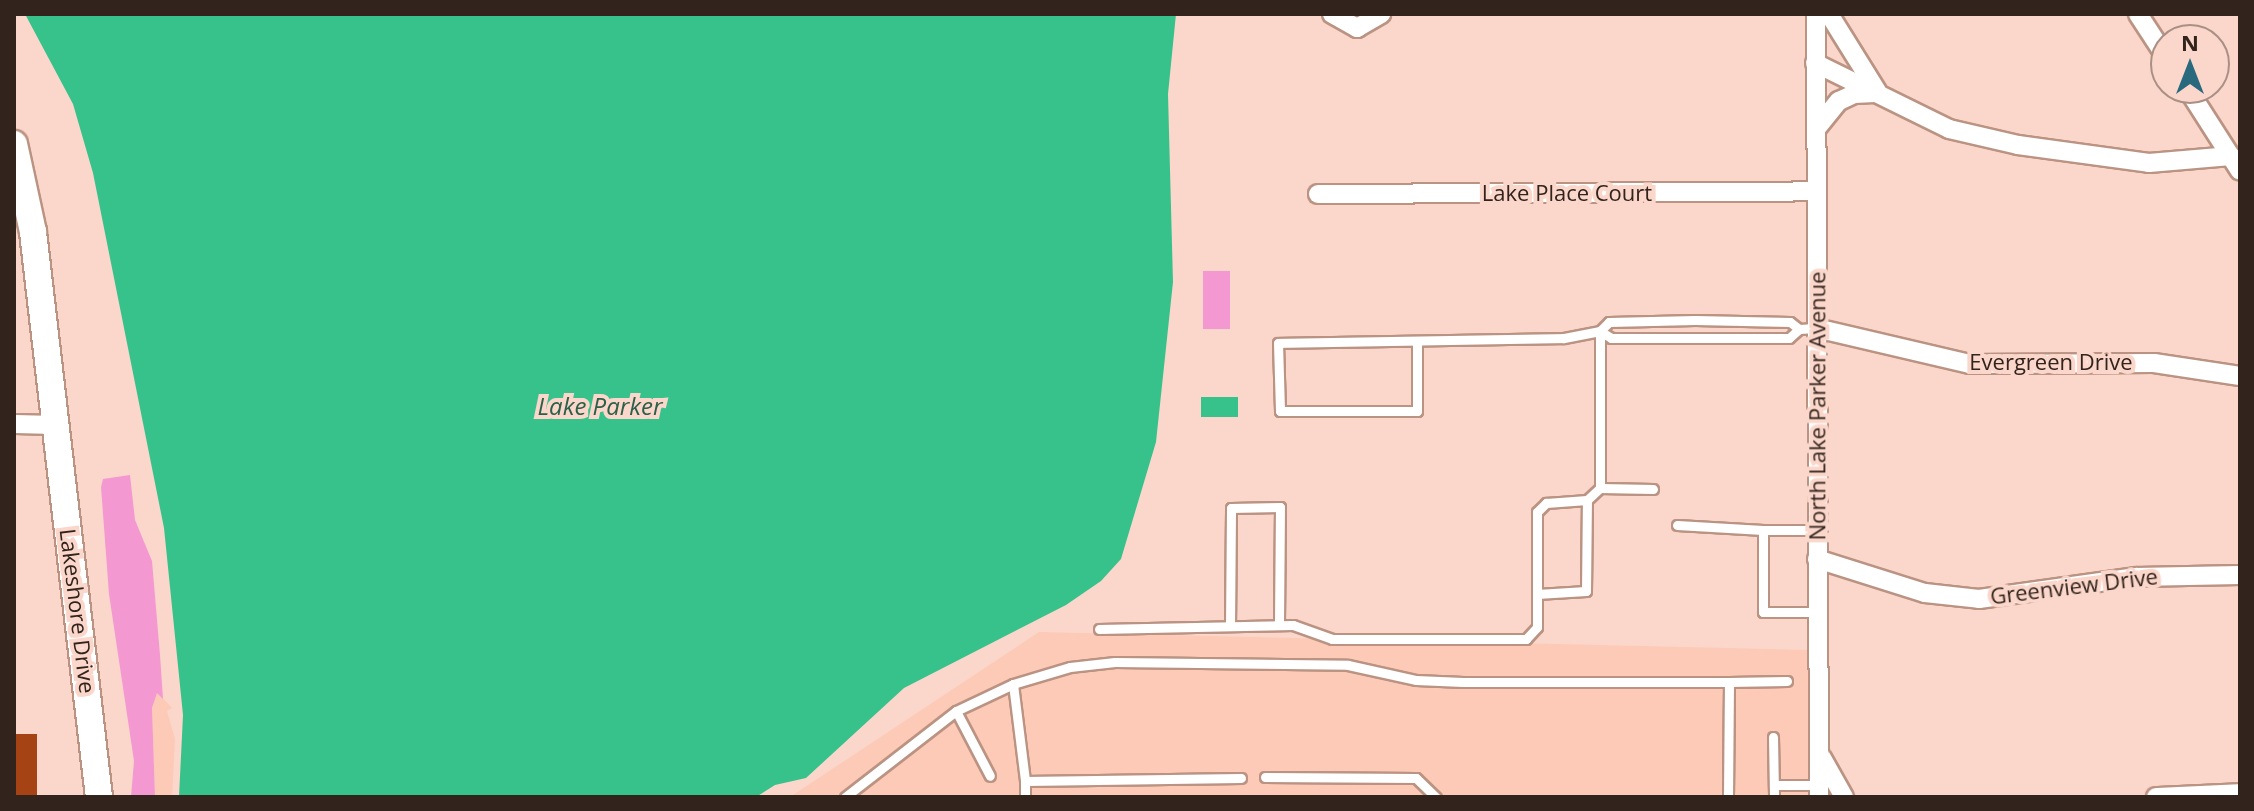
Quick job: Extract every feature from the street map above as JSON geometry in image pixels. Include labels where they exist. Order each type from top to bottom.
[{"type":"street","points":[[1332,14],[1357,28],[1381,14]]},
{"type":"street","name":"North Lake Parker Avenue","points":[[1816,14],[1817,191],[1807,329],[1817,530],[1819,791]]},
{"type":"street","points":[[1829,14],[1878,94]]},
{"type":"street","points":[[2138,14],[2150,32]]},
{"type":"street","points":[[1815,63],[1949,129],[2018,145],[2149,163],[2235,164]]},
{"type":"street","points":[[1816,129],[1847,96],[1878,94]]},
{"type":"street","points":[[2197,104],[2235,164]]},
{"type":"street","name":"Lakeshore Drive","points":[[17,159],[56,425],[99,797]]},
{"type":"street","name":"Lake Place Court","points":[[1318,194],[1817,191]]},
{"type":"street","name":"Evergreen Drive","points":[[1807,329],[1970,364],[2154,363],[2240,376]]},
{"type":"street","points":[[14,424],[56,425]]},
{"type":"street","name":"Greenview Drive","points":[[1817,559],[1925,593],[1979,599],[2136,577],[2240,575]]},
{"type":"street","points":[[1818,750],[1844,797]]},
{"type":"street","points":[[2156,797],[2240,793]]},
{"type":"lane","points":[[1417,341],[1417,411],[1280,411],[1278,343],[1563,338],[1600,331],[1609,322],[1790,322],[1807,329]]},
{"type":"lane","points":[[1600,331],[1611,338],[1789,338],[1807,329]]},
{"type":"lane","points":[[1600,331],[1600,488]]},
{"type":"lane","points":[[1099,629],[1279,625],[1332,639],[1526,639],[1537,627],[1537,512],[1546,503],[1587,500],[1600,488],[1653,489]]},
{"type":"lane","points":[[1537,594],[1586,591],[1587,500]]},
{"type":"lane","points":[[1230,626],[1231,508],[1280,507],[1279,625]]},
{"type":"lane","points":[[1677,525],[1817,530]]},
{"type":"lane","points":[[1763,530],[1763,612],[1817,612]]},
{"type":"lane","points":[[845,797],[956,711],[1013,684],[1070,667],[1115,662],[1348,665],[1416,680],[1463,682],[1787,681]]},
{"type":"lane","points":[[1728,797],[1729,682]]},
{"type":"lane","points":[[1013,684],[1025,797]]},
{"type":"lane","points":[[956,711],[990,776]]},
{"type":"lane","points":[[1773,737],[1774,797]]},
{"type":"lane","points":[[1265,777],[1416,778],[1436,797]]},
{"type":"lane","points":[[1025,781],[1241,778]]},
{"type":"lane","points":[[1774,785],[1819,791]]},
{"type":"shaded area","points":[[1203,271],[1230,271],[1230,329],[1203,329]]},
{"type":"shaded area","points":[[130,475],[135,520],[152,561],[160,655],[163,699],[157,693],[152,708],[155,797],[131,797],[134,761],[109,594],[101,487],[103,479]]},
{"type":"shaded area","points":[[1039,632],[1809,650],[1811,797],[790,797]]},
{"type":"shaded area","points":[[157,692],[172,708],[167,711],[175,739],[172,797],[155,797],[152,709]]},
{"type":"water","name":"Lake Parker","points":[[25,14],[1176,14],[1168,94],[1173,282],[1156,442],[1121,559],[1101,581],[1066,605],[904,688],[806,778],[775,785],[756,797],[179,797],[183,715],[164,528],[93,173],[73,104]]},
{"type":"water","points":[[1201,397],[1238,397],[1238,417],[1201,417]]},
{"type":"building","points":[[14,734],[37,734],[37,797],[14,797]]}]
